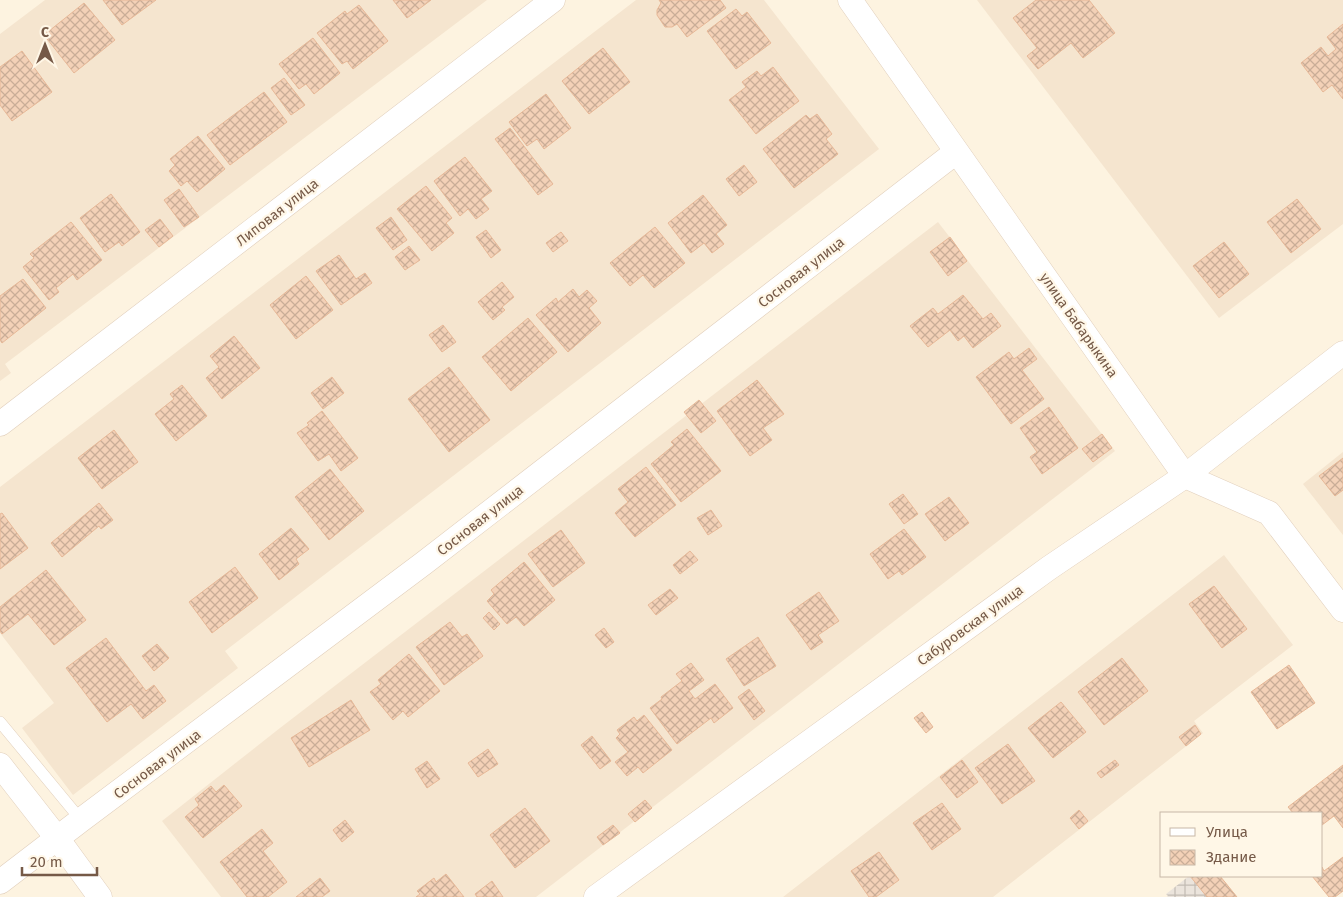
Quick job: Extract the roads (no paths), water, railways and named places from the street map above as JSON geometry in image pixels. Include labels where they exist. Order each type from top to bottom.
[{"type":"street","name":"Липовая улица","points":[[0,424],[553,0]]},
{"type":"street","name":"улица Бабарыкина","points":[[850,0],[1185,476]]},
{"type":"street","name":"Сосновая улица","points":[[0,882],[424,563],[956,152]]},
{"type":"street","name":"Сабуровская улица","points":[[596,897],[1049,568],[1185,476],[1343,353]]},
{"type":"street","points":[[1185,476],[1268,512],[1343,610]]},
{"type":"street","points":[[0,765],[100,897]]},
{"type":"lane","points":[[0,722],[80,820]]}]
